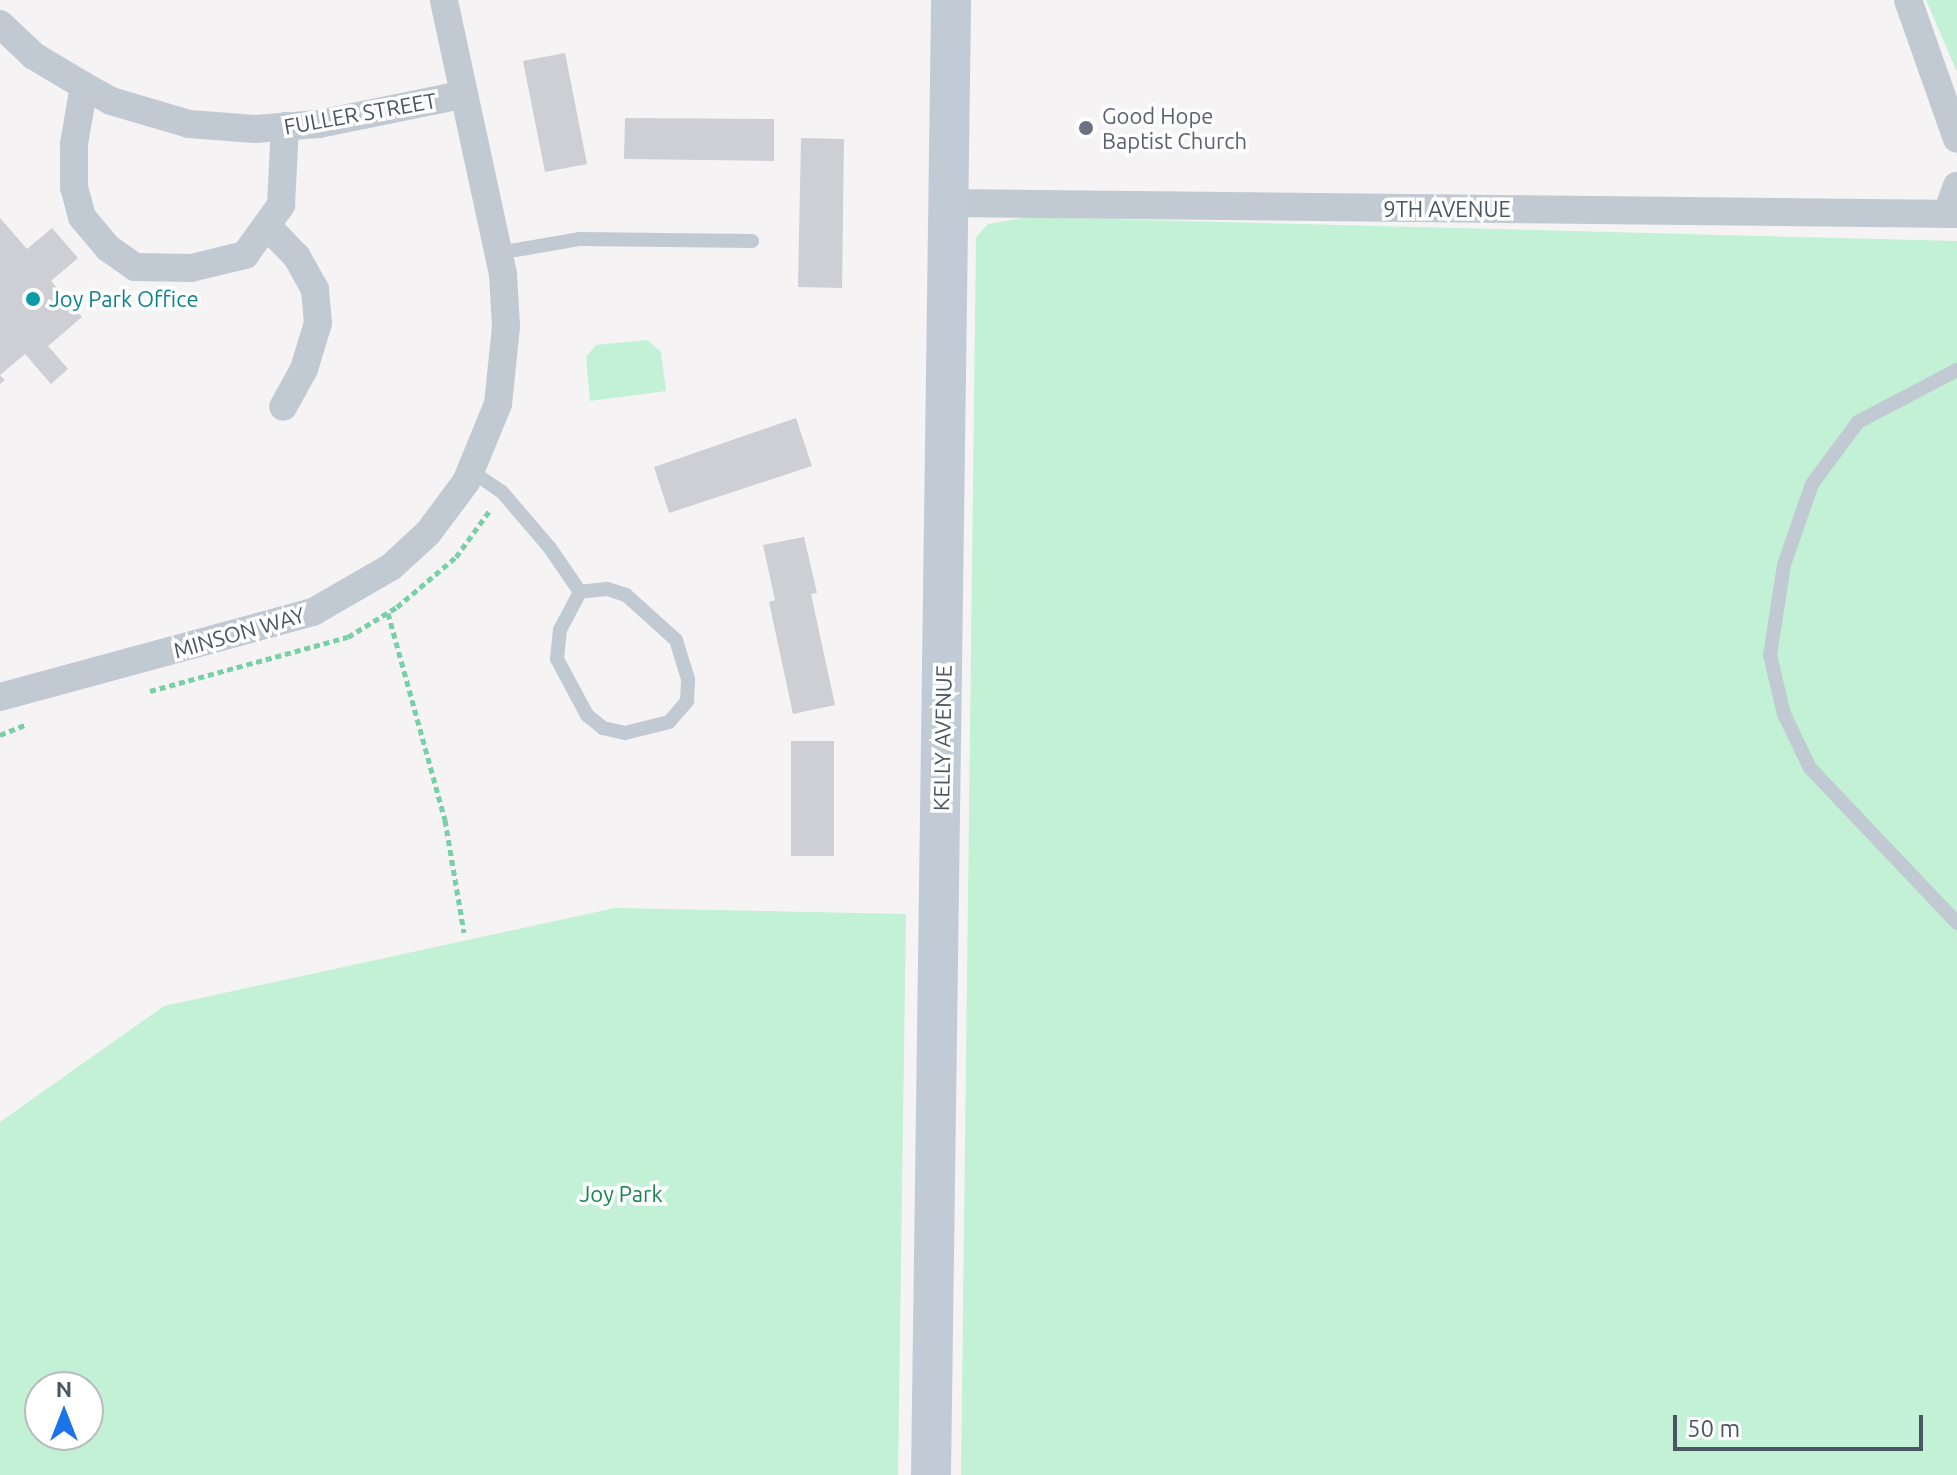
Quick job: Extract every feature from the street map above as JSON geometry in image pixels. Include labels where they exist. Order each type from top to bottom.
[{"type":"main road","name":"KELLY AVENUE","points":[[931,1475],[951,0]]},
{"type":"street","name":"MINSON WAY","points":[[0,697],[313,612],[391,567],[449,508],[471,471],[503,378],[506,326],[499,253],[461,95],[444,0]]},
{"type":"street","points":[[1908,0],[1957,139]]},
{"type":"street","name":"FULLER STREET","points":[[0,24],[34,56],[111,101],[189,124],[285,126],[461,95]]},
{"type":"street","points":[[84,86],[74,144],[74,187],[82,217],[108,248],[135,267],[191,268],[245,255],[269,228],[281,205],[285,126]]},
{"type":"street","points":[[1952,214],[1957,186]]},
{"type":"street","name":"9TH AVENUE","points":[[948,203],[1952,214]]},
{"type":"street","points":[[269,228],[297,257],[315,289],[318,323],[304,369],[283,407]]},
{"type":"lane","points":[[499,253],[579,239],[752,241]]},
{"type":"lane","points":[[1957,370],[1858,422],[1812,484],[1784,565],[1770,655],[1784,714],[1810,768],[1957,923]]},
{"type":"lane","points":[[471,471],[502,492],[550,548],[580,592]]},
{"type":"lane","points":[[607,589],[626,595],[676,640],[688,679],[687,701],[669,722],[625,733],[603,728],[587,715],[557,659],[560,630],[580,592],[607,589]]},
{"type":"path","points":[[388,613],[445,820],[464,932]]},
{"type":"green space","points":[[1926,0],[1957,0],[1957,72]]},
{"type":"green space","points":[[1028,217],[1957,241],[1957,1475],[961,1475],[976,237],[988,224]]},
{"type":"green space","points":[[647,340],[661,352],[666,391],[590,401],[586,357],[596,345]]},
{"type":"green space","name":"Joy Park","points":[[615,908],[906,914],[898,1475],[0,1475],[0,1122],[164,1006]]},
{"type":"building","points":[[565,53],[587,164],[545,172],[523,61]]},
{"type":"building","points":[[625,118],[774,119],[774,161],[624,159]]},
{"type":"building","points":[[801,138],[844,139],[842,288],[798,287]]},
{"type":"building","name":"Joy Park Office","points":[[0,218],[27,249],[52,228],[78,258],[51,281],[82,317],[48,346],[68,369],[51,384],[25,354],[0,375]]},
{"type":"building","points":[[796,418],[812,466],[669,513],[654,467]]},
{"type":"building","points":[[804,537],[817,593],[811,594],[835,705],[793,714],[769,602],[775,600],[763,545]]},
{"type":"building","points":[[791,741],[834,741],[834,856],[791,856]]},
{"type":"place","name":"Good Hope Baptist Church","points":[[1086,128]]},
{"type":"place","name":"Joy Park Office","points":[[33,299]]}]
